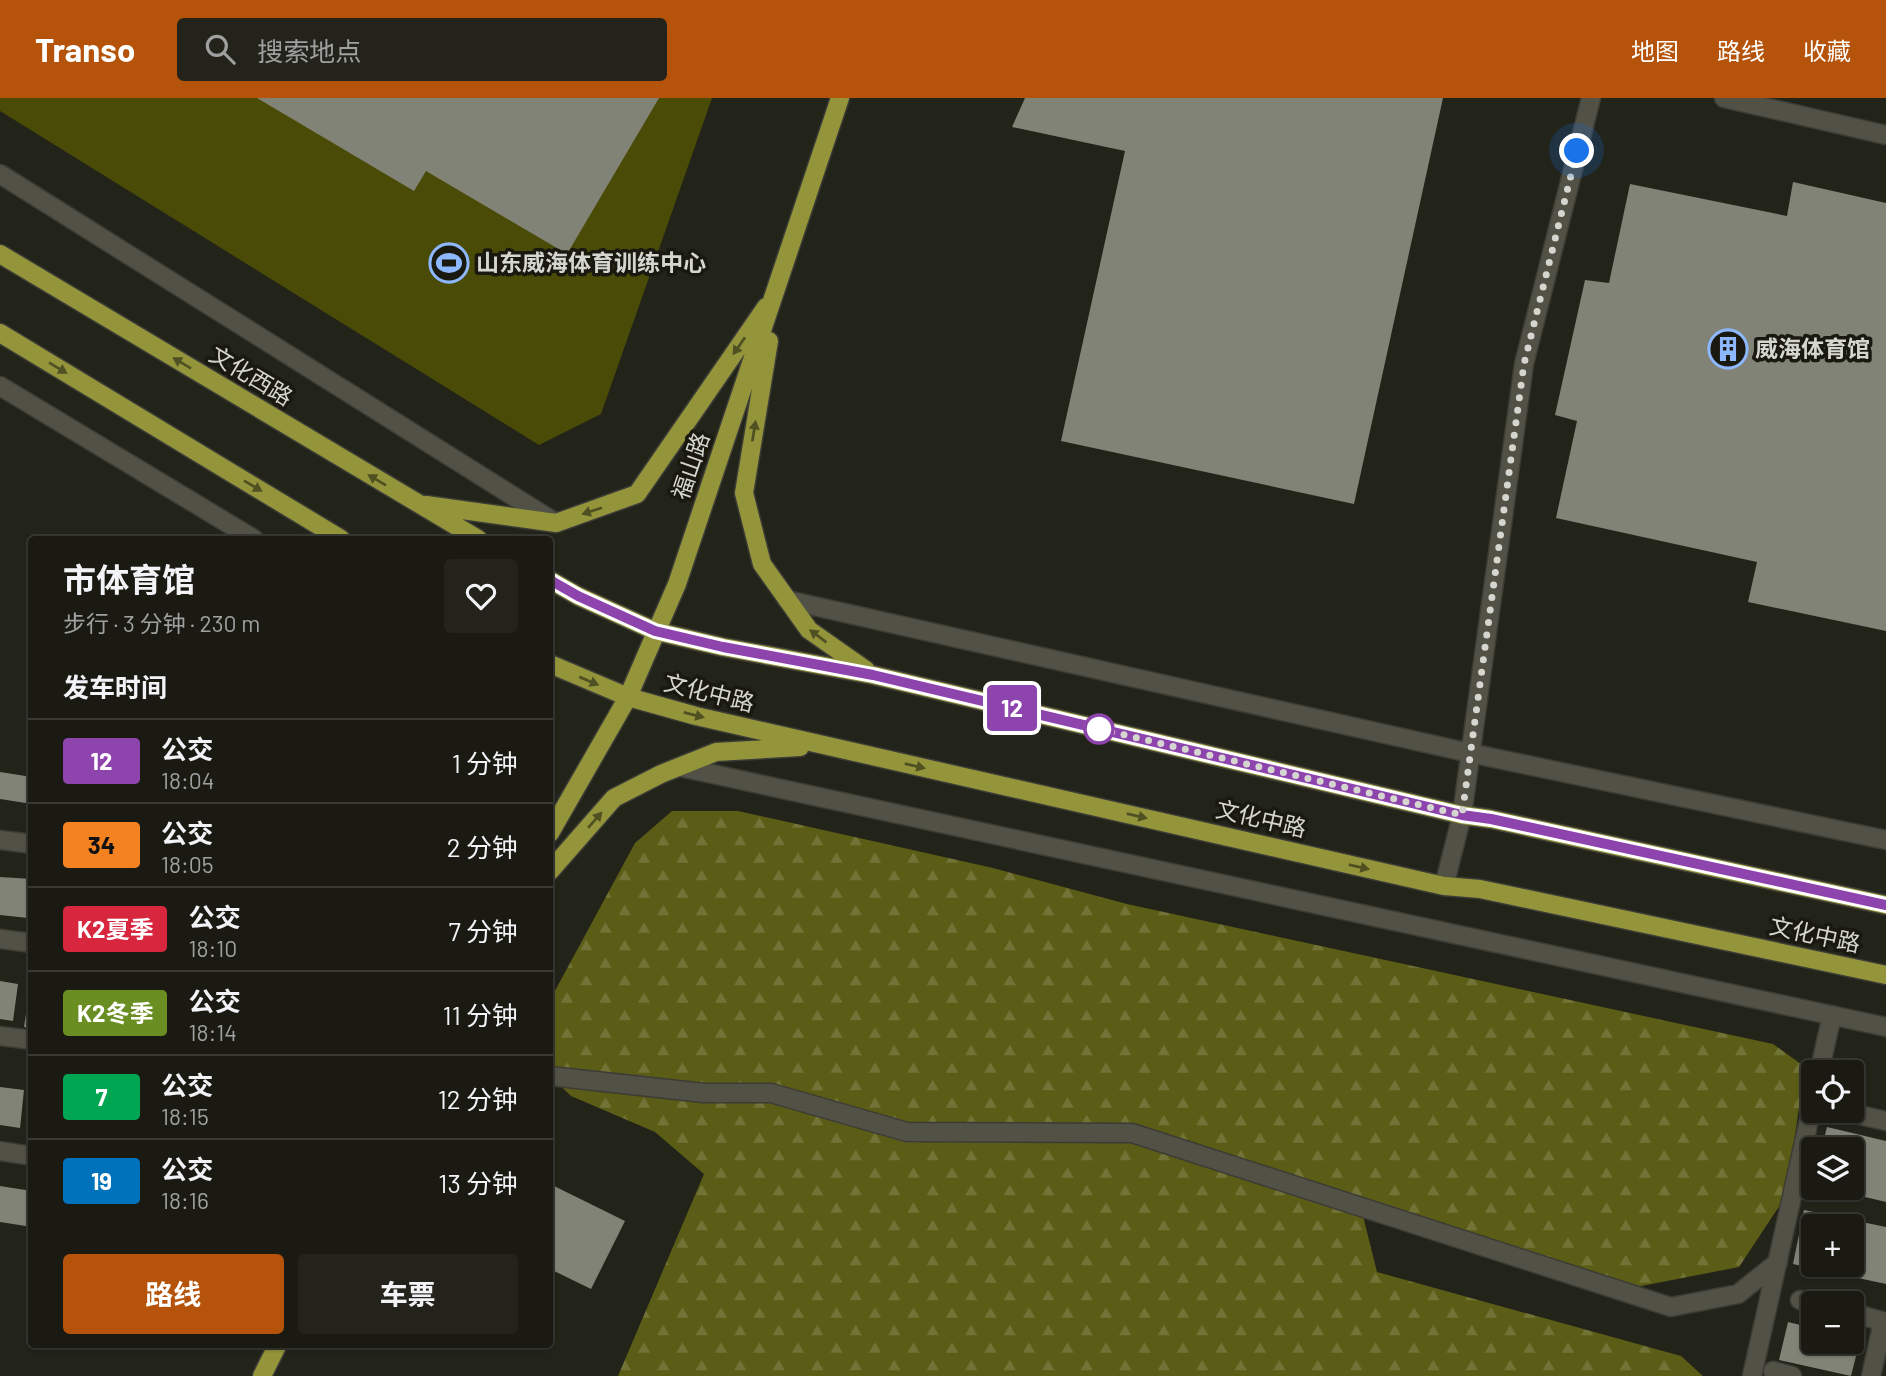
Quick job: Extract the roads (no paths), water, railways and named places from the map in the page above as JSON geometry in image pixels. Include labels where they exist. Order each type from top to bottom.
[{"type":"main road","name":"福山路","points":[[553,828],[628,697],[677,584],[840,98]]},
{"type":"main road","name":"文化西路","points":[[0,254],[473,536]]},
{"type":"main road","points":[[417,504],[555,523],[636,494],[778,289]]},
{"type":"main road","points":[[778,289],[744,493],[762,564],[787,600],[809,630],[873,675]]},
{"type":"main road","points":[[0,332],[336,536]]},
{"type":"main road","points":[[553,582],[655,631]]},
{"type":"main road","name":"文化中路","points":[[655,631],[723,647],[873,675],[1462,815],[1491,819],[1886,905]]},
{"type":"main road","points":[[553,665],[628,697]]},
{"type":"main road","name":"文化中路","points":[[628,697],[696,716],[1444,886],[1480,889],[1886,975]]},
{"type":"main road","points":[[553,868],[614,799],[680,767],[716,752],[822,745]]},
{"type":"main road","points":[[262,1376],[276,1348]]},
{"type":"lane","points":[[1444,886],[1462,815],[1524,364],[1591,98]]},
{"type":"lane","points":[[1724,98],[1886,135]]},
{"type":"lane","points":[[0,174],[555,523]]},
{"type":"lane","points":[[0,386],[235,533]]},
{"type":"lane","points":[[787,600],[1471,752],[1886,840]]},
{"type":"lane","points":[[680,767],[1886,1027]]},
{"type":"lane","points":[[0,839],[28,843]]},
{"type":"lane","points":[[0,939],[28,942]]},
{"type":"lane","points":[[1822,1060],[1832,1015]]},
{"type":"lane","points":[[0,1036],[28,1040]]},
{"type":"lane","points":[[553,1076],[704,1093],[771,1093],[907,1132],[1132,1133],[1671,1307],[1738,1294],[1778,1262]]},
{"type":"lane","points":[[1864,1116],[1886,1121]]},
{"type":"lane","points":[[1752,1376],[1809,1123]]},
{"type":"lane","points":[[0,1151],[28,1155]]},
{"type":"lane","points":[[1864,1316],[1885,1322],[1871,1376]]},
{"type":"lane","points":[[1773,1371],[1792,1376]]},
{"type":"place","name":"山东威海体育训练中心","points":[[449,263]]},
{"type":"place","name":"威海体育馆","points":[[1728,349]]}]
